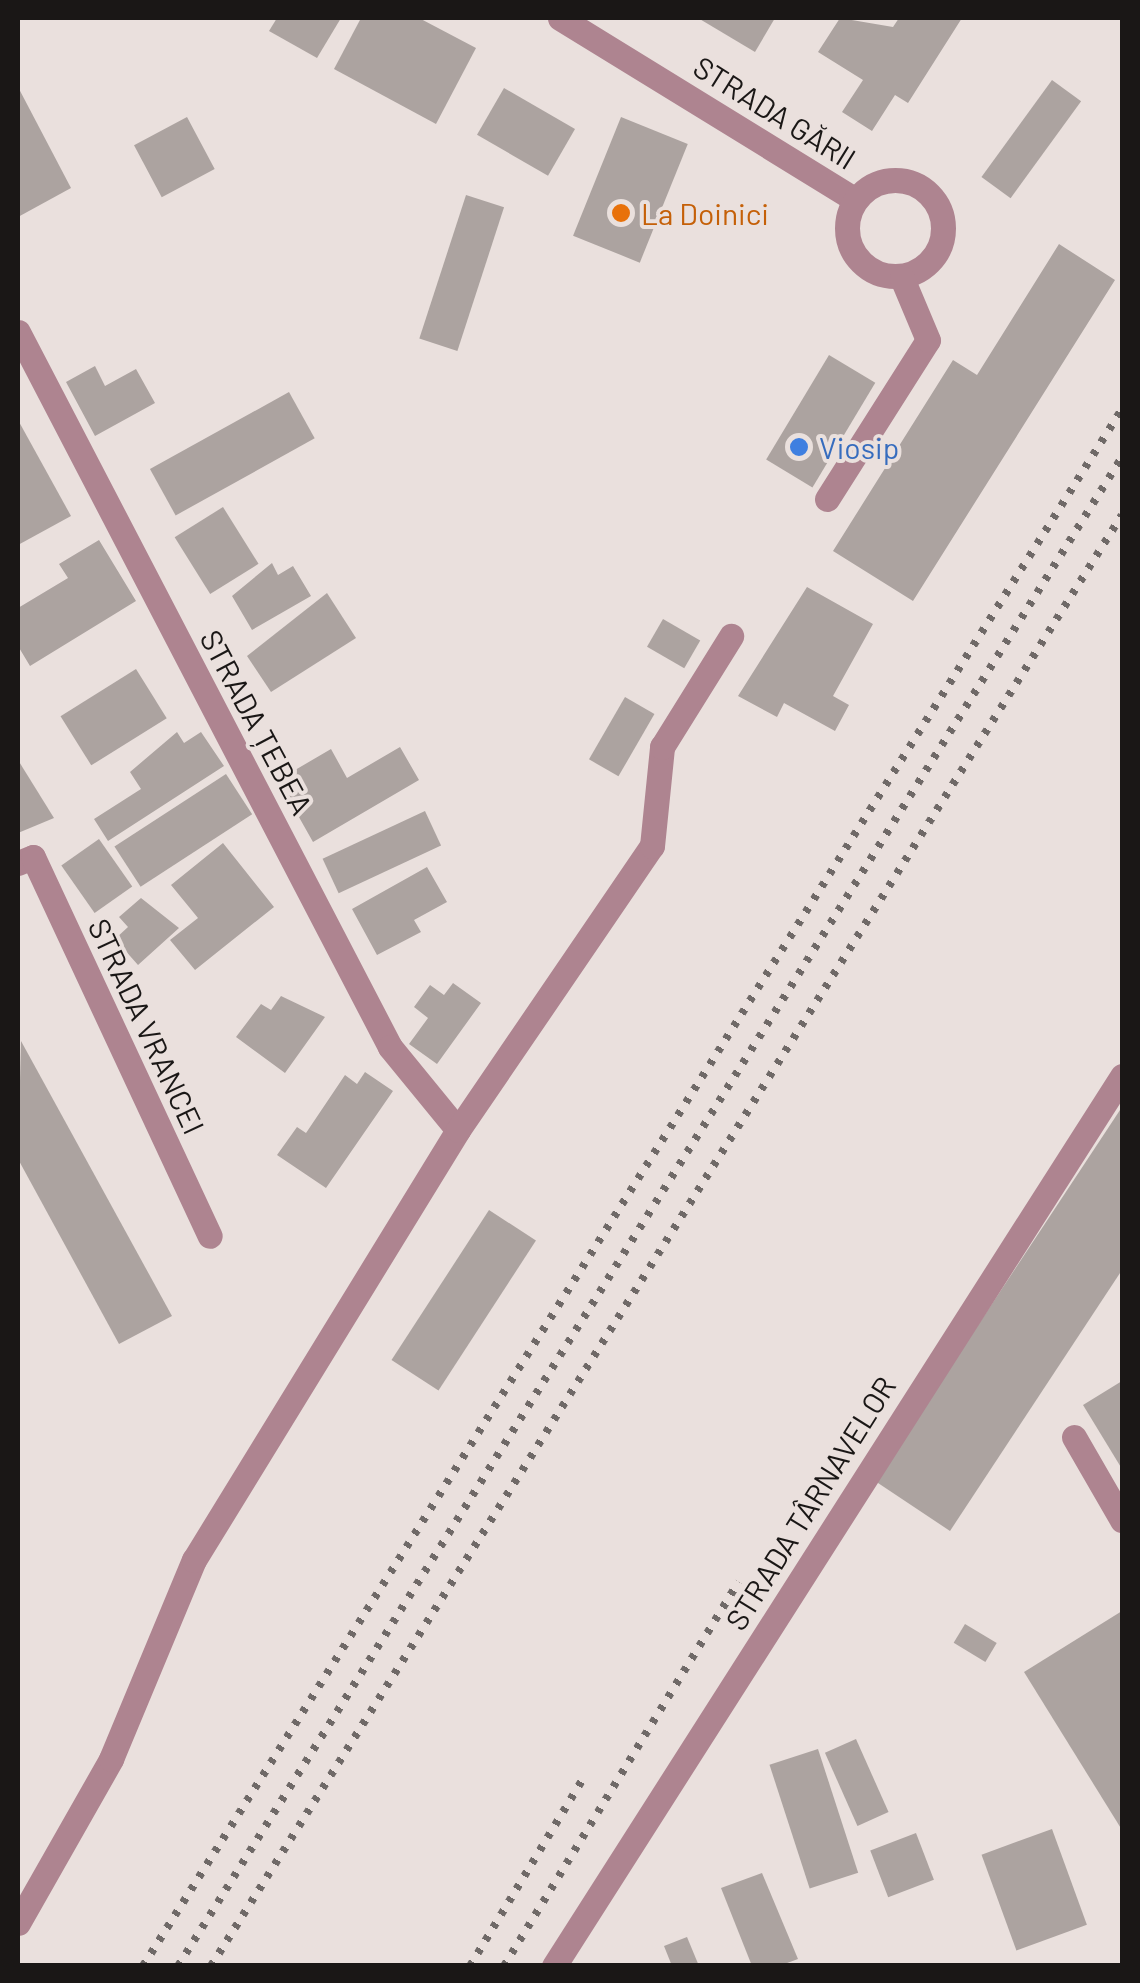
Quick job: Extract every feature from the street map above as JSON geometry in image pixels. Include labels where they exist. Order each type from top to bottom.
[{"type":"street","name":"STRADA GĂRII","points":[[560,18],[854,199]]},
{"type":"street","points":[[880,180],[912,182],[938,202],[945,234],[931,262],[902,278],[866,269],[845,236],[854,199],[880,180]]},
{"type":"street","points":[[827,499],[928,340],[902,278]]},
{"type":"street","name":"STRADA ȚEBEA","points":[[18,332],[390,1047],[458,1130]]},
{"type":"street","points":[[18,1923],[111,1759],[194,1560],[458,1130],[652,846],[662,746],[731,636]]},
{"type":"street","name":"STRADA VRANCEI","points":[[18,863],[32,857],[210,1236]]},
{"type":"street","name":"STRADA TÂRNAVELOR","points":[[554,1966],[1122,1076]]},
{"type":"street","points":[[1074,1437],[1122,1520]]},
{"type":"building","points":[[277,18],[341,18],[317,58],[269,31]]},
{"type":"building","points":[[361,18],[419,18],[476,48],[436,124],[334,69]]},
{"type":"building","points":[[698,18],[775,18],[755,52]]},
{"type":"building","points":[[840,18],[893,27],[899,18],[962,18],[908,103],[895,95],[872,131],[842,112],[863,80],[818,52]]},
{"type":"building","points":[[1052,80],[1081,101],[1011,198],[981,177]]},
{"type":"building","points":[[18,87],[71,188],[18,217]]},
{"type":"building","points":[[504,88],[575,129],[548,176],[477,135]]},
{"type":"building","points":[[187,117],[215,169],[162,197],[134,145]]},
{"type":"building","points":[[621,117],[688,144],[640,263],[573,236]]},
{"type":"building","points":[[466,195],[504,207],[457,351],[419,339]]},
{"type":"building","points":[[1059,244],[1115,280],[913,601],[833,551],[953,360],[977,375]]},
{"type":"building","points":[[829,355],[875,383],[812,487],[766,460]]},
{"type":"building","points":[[95,366],[105,386],[136,369],[155,403],[95,436],[66,382]]},
{"type":"building","points":[[289,392],[315,438],[176,515],[150,469]]},
{"type":"building","points":[[18,420],[71,516],[18,545]]},
{"type":"building","points":[[223,507],[259,564],[210,594],[175,537]]},
{"type":"building","points":[[99,540],[136,601],[30,666],[18,646],[18,608],[68,578],[59,564]]},
{"type":"building","points":[[272,563],[278,575],[293,566],[311,596],[252,630],[232,596]]},
{"type":"building","points":[[807,587],[873,624],[833,696],[849,705],[835,731],[784,703],[777,717],[738,696]]},
{"type":"building","points":[[327,593],[356,638],[271,692],[247,656]]},
{"type":"building","points":[[663,619],[700,640],[684,668],[647,647]]},
{"type":"building","points":[[136,669],[167,718],[91,765],[61,716]]},
{"type":"building","points":[[625,697],[654,714],[618,776],[589,759]]},
{"type":"building","points":[[177,732],[184,743],[201,732],[224,766],[108,841],[94,819],[141,789],[130,772]]},
{"type":"building","points":[[400,747],[419,780],[313,842],[278,780],[331,749],[347,778]]},
{"type":"building","points":[[18,760],[54,818],[18,833]]},
{"type":"building","points":[[226,774],[252,814],[141,887],[114,846]]},
{"type":"building","points":[[425,811],[441,845],[339,893],[323,859]]},
{"type":"building","points":[[99,839],[132,887],[95,913],[61,865]]},
{"type":"building","points":[[223,843],[274,907],[195,970],[170,940],[198,918],[171,885]]},
{"type":"building","points":[[427,867],[447,902],[414,920],[421,932],[377,955],[352,909]]},
{"type":"building","points":[[141,898],[179,928],[138,965],[115,939],[128,927],[119,917]]},
{"type":"building","points":[[453,983],[481,1003],[437,1064],[409,1044],[428,1018],[414,1007],[430,985],[444,995]]},
{"type":"building","points":[[281,996],[325,1017],[285,1073],[236,1037],[261,1004],[271,1010]]},
{"type":"building","points":[[21,1041],[172,1316],[119,1344],[18,1159]]},
{"type":"building","points":[[365,1072],[393,1091],[326,1188],[277,1155],[297,1127],[306,1133],[345,1075],[357,1084]]},
{"type":"building","points":[[1122,1107],[1122,1270],[950,1531],[875,1481]]},
{"type":"building","points":[[489,1210],[536,1240],[438,1391],[392,1360]]},
{"type":"building","points":[[1122,1381],[1122,1469],[1083,1405]]},
{"type":"building","points":[[1122,1611],[1122,1830],[1024,1672]]},
{"type":"building","points":[[965,1624],[997,1643],[985,1662],[954,1643]]},
{"type":"building","points":[[856,1739],[889,1812],[857,1826],[825,1753]]},
{"type":"building","points":[[818,1749],[858,1873],[810,1888],[769,1765]]},
{"type":"building","points":[[1052,1829],[1087,1925],[1016,1951],[982,1855]]},
{"type":"building","points":[[916,1833],[934,1880],[888,1897],[870,1851]]},
{"type":"building","points":[[762,1873],[798,1959],[779,1966],[752,1966],[721,1888]]},
{"type":"building","points":[[687,1937],[699,1966],[672,1966],[664,1946]]},
{"type":"railway","points":[[143,1966],[1122,409]]},
{"type":"railway","points":[[178,1966],[1122,457]]},
{"type":"railway","points":[[211,1966],[1122,515]]},
{"type":"railway","points":[[504,1966],[738,1582]]},
{"type":"railway","points":[[470,1966],[583,1779]]},
{"type":"place","name":"La Doinici","points":[[621,213]]},
{"type":"place","name":"Viosip","points":[[799,447]]}]
